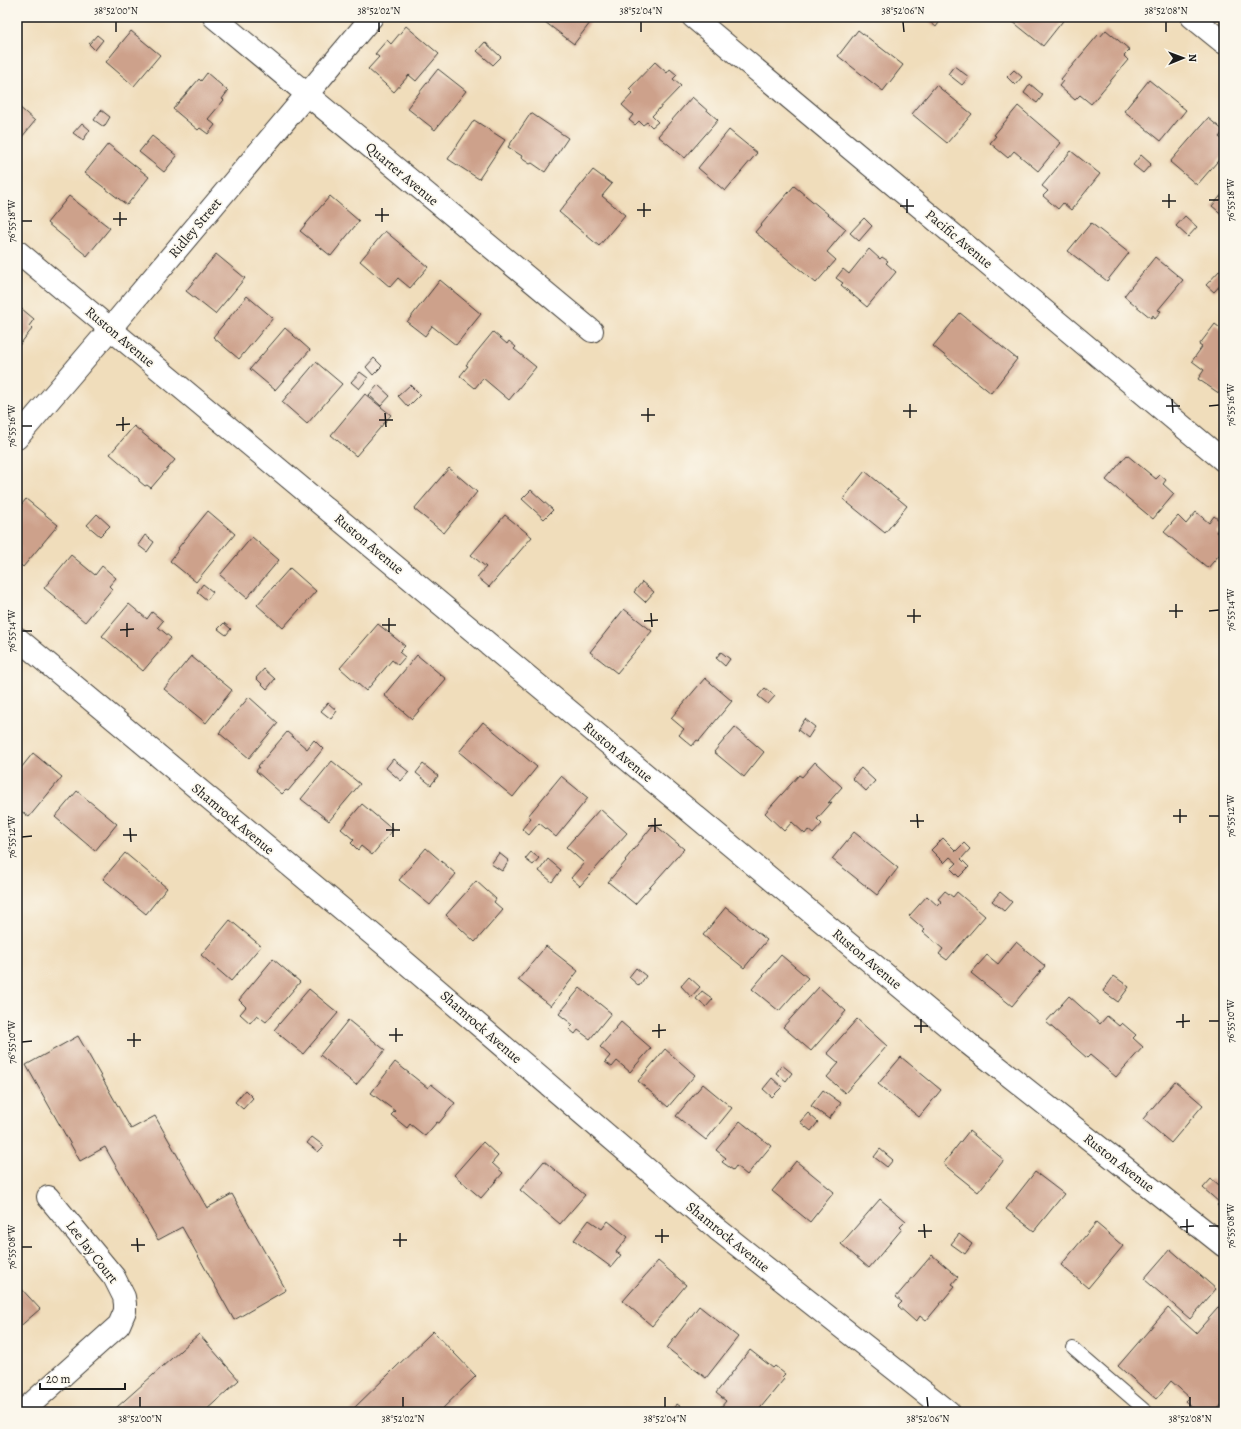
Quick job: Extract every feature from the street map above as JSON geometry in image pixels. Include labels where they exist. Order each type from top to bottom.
[{"type":"street","name":"Quarter Avenue","points":[[214,17],[592,331]]},
{"type":"street","name":"Ridley Street","points":[[17,438],[372,17]]},
{"type":"street","name":"Pacific Avenue","points":[[693,17],[1224,461]]},
{"type":"street","points":[[1192,17],[1224,43]]},
{"type":"street","name":"Ruston Avenue","points":[[17,251],[969,1044],[1224,1246]]},
{"type":"street","name":"Shamrock Avenue","points":[[17,638],[384,944],[717,1230],[949,1412]]},
{"type":"street","name":"Lee Jay Court","points":[[22,1412],[119,1325],[125,1311],[124,1297],[114,1277],[48,1197]]},
{"type":"lane","points":[[1073,1348],[1147,1412]]},
{"type":"building","points":[[543,17],[590,17],[593,19],[574,44],[541,19]]},
{"type":"building","points":[[924,17],[943,17],[936,27]]},
{"type":"building","points":[[1007,17],[1066,17],[1043,46]]},
{"type":"building","points":[[406,26],[439,54],[416,81],[409,75],[394,92],[368,69],[379,57],[375,54],[387,40],[391,44]]},
{"type":"building","points":[[858,30],[903,65],[883,91],[838,56]]},
{"type":"building","points":[[1106,30],[1130,50],[1124,56],[1128,60],[1091,104],[1080,95],[1075,100],[1059,86],[1063,81],[1061,79],[1098,35],[1100,37]]},
{"type":"building","points":[[131,31],[160,55],[134,86],[106,62]]},
{"type":"building","points":[[97,35],[103,40],[95,50],[89,44]]},
{"type":"building","points":[[485,42],[501,57],[493,65],[477,51]]},
{"type":"building","points":[[655,62],[667,73],[670,69],[677,75],[673,79],[681,86],[652,116],[658,122],[652,127],[647,122],[643,125],[639,121],[635,125],[629,120],[633,115],[622,105],[633,93],[629,89]]},
{"type":"building","points":[[954,66],[969,77],[962,85],[948,74]]},
{"type":"building","points":[[438,69],[466,91],[435,130],[407,108]]},
{"type":"building","points":[[1014,70],[1022,77],[1015,85],[1007,77]]},
{"type":"building","points":[[207,73],[228,91],[222,99],[224,100],[208,119],[215,125],[208,134],[200,128],[198,130],[173,109],[199,79],[201,81]]},
{"type":"building","points":[[1149,80],[1186,110],[1161,141],[1124,111]]},
{"type":"building","points":[[1030,84],[1043,95],[1037,103],[1024,93]]},
{"type":"building","points":[[936,85],[972,114],[947,143],[912,114]]},
{"type":"building","points":[[692,97],[718,120],[685,158],[658,136]]},
{"type":"building","points":[[17,105],[35,121],[17,143]]},
{"type":"building","points":[[1018,106],[1061,143],[1038,171],[1014,151],[1008,158],[990,143],[996,136],[994,135]]},
{"type":"building","points":[[101,110],[110,117],[104,127],[94,120]]},
{"type":"building","points":[[531,113],[568,138],[545,172],[532,163],[530,164],[521,158],[522,156],[508,147]]},
{"type":"building","points":[[1208,118],[1224,131],[1219,137],[1224,141],[1224,154],[1197,185],[1170,162]]},
{"type":"building","points":[[474,120],[505,140],[479,179],[448,159]]},
{"type":"building","points":[[82,123],[90,130],[83,140],[73,133]]},
{"type":"building","points":[[729,130],[757,153],[725,191],[698,168]]},
{"type":"building","points":[[152,136],[177,156],[164,172],[139,152]]},
{"type":"building","points":[[108,144],[149,177],[127,205],[85,173]]},
{"type":"building","points":[[1071,151],[1100,174],[1071,210],[1063,203],[1058,209],[1043,196],[1048,191],[1042,186]]},
{"type":"building","points":[[1141,155],[1151,164],[1143,173],[1133,165]]},
{"type":"building","points":[[593,170],[612,184],[602,196],[625,215],[599,246],[559,212]]},
{"type":"building","points":[[794,186],[846,229],[827,252],[836,260],[816,283],[755,232]]},
{"type":"building","points":[[1224,192],[1224,216],[1212,206]]},
{"type":"building","points":[[69,196],[110,228],[87,256],[47,223]]},
{"type":"building","points":[[330,196],[359,221],[331,256],[300,231]]},
{"type":"building","points":[[1185,216],[1197,227],[1188,237],[1176,226]]},
{"type":"building","points":[[864,218],[872,226],[859,241],[850,233]]},
{"type":"building","points":[[1091,223],[1129,253],[1107,281],[1068,251]]},
{"type":"building","points":[[385,231],[428,267],[410,288],[398,278],[390,287],[360,261]]},
{"type":"building","points":[[869,249],[880,259],[882,257],[888,261],[886,263],[896,272],[867,307],[841,285],[843,283],[836,278],[843,269],[849,274]]},
{"type":"building","points":[[216,254],[245,278],[215,314],[186,291]]},
{"type":"building","points":[[1155,257],[1183,280],[1158,310],[1161,311],[1155,318],[1153,315],[1151,318],[1124,296]]},
{"type":"building","points":[[1221,269],[1224,272],[1224,281],[1214,292],[1206,285]]},
{"type":"building","points":[[440,280],[481,314],[456,345],[432,326],[425,336],[407,322]]},
{"type":"building","points":[[247,296],[273,318],[239,359],[213,337]]},
{"type":"building","points":[[22,309],[34,319],[29,326],[32,329],[17,348],[17,315]]},
{"type":"building","points":[[960,313],[1017,359],[991,393],[933,346]]},
{"type":"building","points":[[1215,324],[1224,331],[1223,396],[1198,379],[1204,370],[1192,361],[1202,347],[1199,345]]},
{"type":"building","points":[[285,328],[310,350],[275,390],[250,369]]},
{"type":"building","points":[[493,332],[507,344],[509,341],[516,347],[514,349],[536,367],[509,400],[483,378],[475,388],[460,376],[468,366],[466,365]]},
{"type":"building","points":[[374,358],[382,366],[373,375],[366,367]]},
{"type":"building","points":[[316,362],[342,384],[307,424],[282,402]]},
{"type":"building","points":[[360,372],[368,378],[359,389],[351,382]]},
{"type":"building","points":[[378,385],[390,396],[381,406],[369,395]]},
{"type":"building","points":[[410,385],[420,395],[408,407],[398,396]]},
{"type":"building","points":[[365,394],[391,415],[356,456],[331,435]]},
{"type":"building","points":[[134,426],[175,460],[151,488],[147,485],[145,486],[110,454]]},
{"type":"building","points":[[1127,455],[1156,479],[1160,475],[1166,480],[1163,484],[1174,494],[1153,519],[1106,480]]},
{"type":"building","points":[[449,468],[477,492],[444,533],[414,509]]},
{"type":"building","points":[[865,471],[907,506],[885,533],[843,499]]},
{"type":"building","points":[[531,490],[553,510],[544,519],[522,499]]},
{"type":"building","points":[[26,499],[58,525],[23,567],[21,565],[17,571],[17,510]]},
{"type":"building","points":[[208,511],[235,534],[196,582],[170,561],[179,549],[178,548]]},
{"type":"building","points":[[1196,512],[1209,523],[1214,516],[1223,523],[1216,532],[1224,538],[1224,549],[1208,568],[1164,532],[1178,516],[1186,524]]},
{"type":"building","points":[[97,514],[110,526],[100,536],[87,525]]},
{"type":"building","points":[[505,515],[532,537],[489,587],[477,577],[486,567],[471,555]]},
{"type":"building","points":[[145,535],[154,542],[147,552],[138,545]]},
{"type":"building","points":[[252,537],[279,560],[247,598],[220,575]]},
{"type":"building","points":[[71,555],[95,575],[102,566],[116,578],[109,586],[112,589],[85,622],[44,588]]},
{"type":"building","points":[[290,568],[316,591],[283,628],[257,605]]},
{"type":"building","points":[[642,582],[654,592],[645,602],[634,592]]},
{"type":"building","points":[[203,584],[213,592],[207,600],[197,592]]},
{"type":"building","points":[[129,604],[147,619],[152,612],[163,621],[158,627],[171,638],[143,671],[102,636]]},
{"type":"building","points":[[624,609],[652,631],[617,673],[590,652]]},
{"type":"building","points":[[224,623],[231,629],[226,635],[218,629]]},
{"type":"building","points":[[378,624],[405,646],[399,652],[405,657],[398,665],[392,660],[366,691],[340,668]]},
{"type":"building","points":[[721,652],[730,659],[725,666],[716,658]]},
{"type":"building","points":[[417,655],[446,679],[412,719],[384,695]]},
{"type":"building","points":[[191,656],[232,690],[206,723],[164,689]]},
{"type":"building","points":[[264,669],[275,679],[267,689],[256,678]]},
{"type":"building","points":[[705,678],[732,701],[699,741],[697,740],[692,746],[679,735],[684,729],[671,718]]},
{"type":"building","points":[[765,688],[775,696],[768,704],[758,696]]},
{"type":"building","points":[[249,697],[278,723],[249,758],[219,733]]},
{"type":"building","points":[[328,703],[337,711],[331,719],[321,711]]},
{"type":"building","points":[[805,719],[815,727],[808,738],[798,730]]},
{"type":"building","points":[[483,722],[537,767],[513,797],[459,752]]},
{"type":"building","points":[[735,727],[764,752],[744,777],[714,752]]},
{"type":"building","points":[[287,732],[307,749],[314,740],[323,749],[288,791],[286,790],[282,794],[256,771],[259,767],[258,766]]},
{"type":"building","points":[[33,753],[62,777],[29,817],[17,808],[17,773]]},
{"type":"building","points":[[393,759],[409,772],[401,781],[386,768]]},
{"type":"building","points":[[332,761],[360,784],[329,821],[301,799]]},
{"type":"building","points":[[815,762],[842,787],[828,803],[832,802],[817,819],[822,824],[813,834],[808,830],[805,834],[792,822],[784,831],[765,813],[799,775],[802,777]]},
{"type":"building","points":[[423,764],[438,776],[431,785],[416,773]]},
{"type":"building","points":[[861,768],[875,781],[866,791],[852,778]]},
{"type":"building","points":[[561,776],[588,798],[556,837],[539,823],[529,835],[522,829],[531,818],[528,816]]},
{"type":"building","points":[[77,791],[117,824],[95,851],[55,817]]},
{"type":"building","points":[[362,804],[393,830],[372,855],[361,846],[358,850],[351,843],[354,840],[341,829]]},
{"type":"building","points":[[600,809],[627,833],[580,886],[571,878],[584,863],[566,847]]},
{"type":"building","points":[[654,824],[684,849],[635,904],[608,882]]},
{"type":"building","points":[[854,832],[898,868],[877,895],[832,859]]},
{"type":"building","points":[[943,838],[956,851],[964,843],[970,849],[961,859],[969,867],[959,877],[951,869],[957,863],[950,857],[944,863],[931,850]]},
{"type":"building","points":[[426,848],[456,874],[430,905],[399,880]]},
{"type":"building","points":[[531,852],[539,858],[533,865],[525,859]]},
{"type":"building","points":[[125,853],[167,888],[146,914],[103,879]]},
{"type":"building","points":[[499,853],[509,861],[502,871],[491,864]]},
{"type":"building","points":[[548,859],[561,870],[552,882],[539,871]]},
{"type":"building","points":[[476,881],[496,899],[494,902],[503,910],[475,942],[446,915]]},
{"type":"building","points":[[945,891],[953,897],[957,892],[985,916],[947,960],[939,954],[943,949],[923,932],[925,930],[909,916],[927,896],[938,906],[942,902],[938,899]]},
{"type":"building","points":[[1000,892],[1012,902],[1004,911],[992,901]]},
{"type":"building","points":[[726,907],[767,940],[744,968],[703,935]]},
{"type":"building","points":[[230,920],[261,946],[231,981],[201,955]]},
{"type":"building","points":[[1016,942],[1045,966],[1012,1006],[971,973],[987,955],[998,964]]},
{"type":"building","points":[[546,946],[578,971],[551,1006],[518,980]]},
{"type":"building","points":[[781,955],[808,978],[779,1011],[752,989]]},
{"type":"building","points":[[273,959],[300,982],[266,1022],[257,1015],[250,1023],[240,1014],[246,1007],[239,1000]]},
{"type":"building","points":[[636,968],[646,976],[639,986],[629,977]]},
{"type":"building","points":[[1114,976],[1129,987],[1118,1002],[1103,991]]},
{"type":"building","points":[[689,977],[700,987],[691,997],[681,986]]},
{"type":"building","points":[[819,987],[846,1011],[811,1051],[783,1027]]},
{"type":"building","points":[[580,988],[611,1013],[590,1039],[578,1030],[575,1034],[569,1029],[573,1025],[559,1014]]},
{"type":"building","points":[[309,989],[338,1013],[303,1054],[274,1030]]},
{"type":"building","points":[[702,991],[713,999],[706,1007],[696,999]]},
{"type":"building","points":[[1069,996],[1100,1024],[1107,1016],[1119,1026],[1122,1023],[1136,1035],[1133,1038],[1143,1047],[1116,1077],[1090,1055],[1087,1058],[1046,1022]]},
{"type":"building","points":[[857,1019],[887,1046],[845,1093],[827,1077],[839,1063],[827,1053]]},
{"type":"building","points":[[348,1020],[385,1050],[356,1085],[320,1055]]},
{"type":"building","points":[[621,1022],[651,1048],[630,1072],[617,1061],[612,1067],[605,1062],[610,1056],[600,1047]]},
{"type":"building","points":[[78,1036],[131,1129],[155,1116],[207,1208],[232,1194],[286,1290],[234,1320],[182,1227],[158,1240],[105,1147],[80,1161],[26,1065]]},
{"type":"building","points":[[665,1049],[695,1075],[668,1107],[638,1081]]},
{"type":"building","points":[[901,1057],[941,1090],[919,1117],[878,1084]]},
{"type":"building","points":[[395,1062],[428,1088],[431,1084],[455,1103],[439,1123],[437,1122],[425,1136],[410,1124],[407,1128],[391,1115],[395,1111],[371,1093]]},
{"type":"building","points":[[782,1065],[792,1073],[786,1081],[776,1073]]},
{"type":"building","points":[[772,1078],[782,1087],[772,1097],[763,1089]]},
{"type":"building","points":[[1175,1081],[1203,1105],[1171,1143],[1143,1119]]},
{"type":"building","points":[[703,1084],[732,1108],[706,1140],[676,1116]]},
{"type":"building","points":[[245,1090],[253,1098],[243,1109],[235,1102]]},
{"type":"building","points":[[823,1090],[841,1103],[829,1119],[811,1106]]},
{"type":"building","points":[[808,1113],[818,1122],[811,1131],[800,1122]]},
{"type":"building","points":[[740,1121],[771,1146],[747,1175],[736,1166],[733,1170],[722,1162],[726,1158],[716,1150]]},
{"type":"building","points":[[969,1131],[1004,1160],[978,1192],[943,1164]]},
{"type":"building","points":[[312,1137],[324,1146],[318,1152],[307,1143]]},
{"type":"building","points":[[483,1142],[498,1156],[492,1163],[503,1173],[481,1198],[454,1175]]},
{"type":"building","points":[[880,1149],[893,1160],[887,1167],[874,1157]]},
{"type":"building","points":[[544,1161],[585,1195],[560,1224],[520,1190]]},
{"type":"building","points":[[796,1161],[834,1192],[810,1222],[772,1191]]},
{"type":"building","points":[[1035,1172],[1064,1194],[1034,1231],[1006,1209]]},
{"type":"building","points":[[1211,1179],[1219,1186],[1224,1180],[1224,1211],[1217,1205],[1220,1203],[1203,1188]]},
{"type":"building","points":[[880,1199],[906,1221],[900,1227],[902,1229],[869,1268],[841,1244]]},
{"type":"building","points":[[589,1220],[602,1229],[608,1221],[628,1237],[616,1252],[621,1255],[611,1267],[574,1240]]},
{"type":"building","points":[[1096,1223],[1123,1246],[1088,1288],[1061,1265]]},
{"type":"building","points":[[959,1234],[972,1244],[965,1254],[951,1244]]},
{"type":"building","points":[[1170,1249],[1216,1289],[1190,1319],[1144,1279]]},
{"type":"building","points":[[932,1255],[958,1277],[952,1284],[955,1286],[926,1321],[920,1316],[916,1322],[898,1306],[902,1302],[896,1297]]},
{"type":"building","points":[[658,1261],[686,1285],[652,1326],[623,1301]]},
{"type":"building","points":[[17,1284],[40,1309],[17,1329]]},
{"type":"building","points":[[1224,1301],[1224,1402],[1215,1412],[1198,1412],[1185,1401],[1189,1397],[1171,1381],[1156,1399],[1118,1366],[1168,1308],[1196,1333]]},
{"type":"building","points":[[699,1306],[738,1337],[706,1378],[667,1348]]},
{"type":"building","points":[[433,1331],[476,1376],[439,1412],[350,1412]]},
{"type":"building","points":[[199,1334],[239,1380],[204,1412],[120,1412],[116,1408]]},
{"type":"building","points":[[750,1350],[773,1368],[775,1366],[785,1374],[782,1377],[784,1379],[757,1412],[717,1412],[726,1401],[716,1393]]},
{"type":"building","points":[[677,1404],[688,1412],[672,1412]]}]
